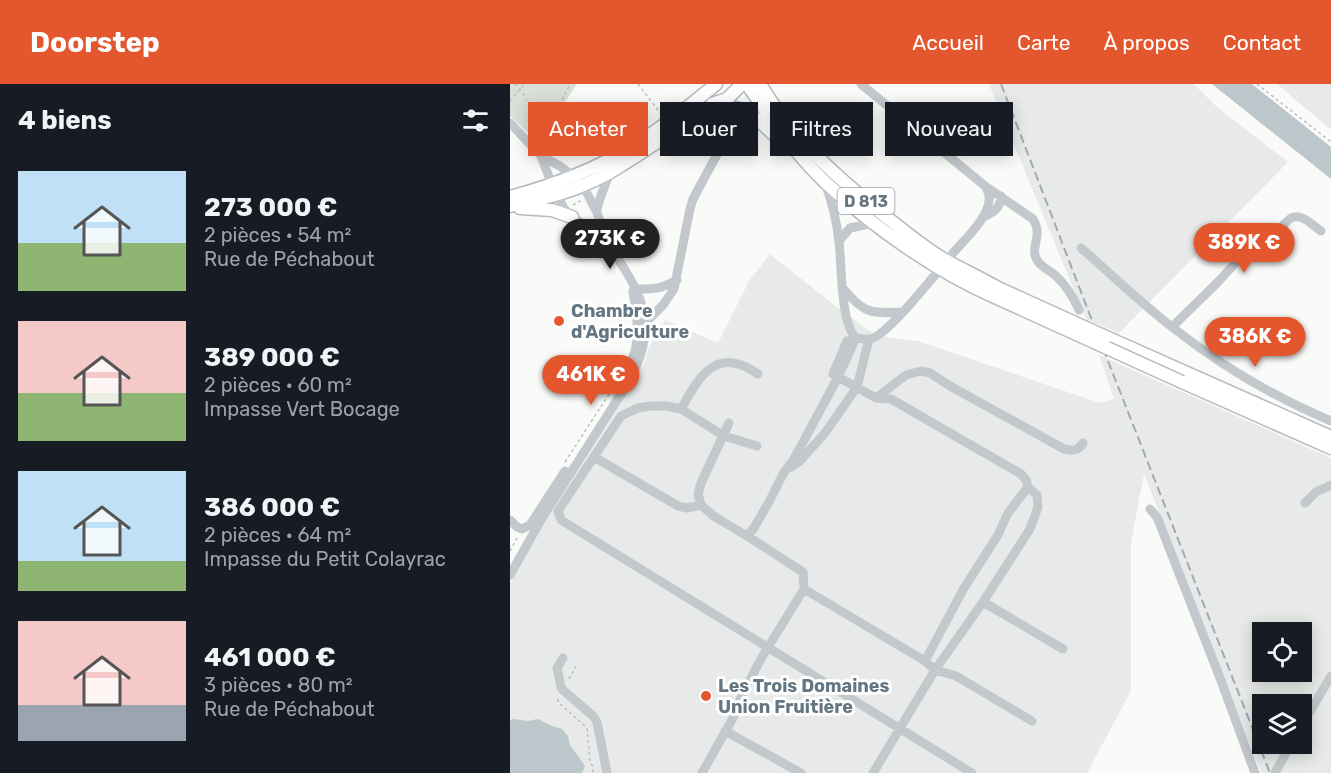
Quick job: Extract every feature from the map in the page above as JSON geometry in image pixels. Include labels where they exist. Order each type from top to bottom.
[{"type":"main road","points":[[510,207],[554,190],[573,176],[631,147],[667,123],[716,84]]},
{"type":"main road","points":[[720,102],[727,99],[742,84]]},
{"type":"main road","name":"D 813","points":[[747,84],[770,115]]},
{"type":"main road","name":"D 813","points":[[758,85],[799,138],[860,196],[925,246],[996,293],[1182,382],[1331,437]]},
{"type":"main road","points":[[758,120],[770,130]]},
{"type":"main road","points":[[510,197],[539,189],[554,190],[582,186],[610,173],[660,140]]},
{"type":"main road","name":"D 813","points":[[802,156],[824,181],[853,207],[939,269],[1106,337],[1331,448]]},
{"type":"main road","points":[[510,207],[552,210],[572,217]]},
{"type":"street","points":[[861,84],[985,186],[1033,219],[1038,233],[1034,253],[1038,262],[1069,289],[1079,310]]},
{"type":"street","points":[[510,123],[528,141]]},
{"type":"street","points":[[510,575],[542,518],[630,380],[639,363],[645,339],[645,313],[637,289],[610,246],[597,211],[573,176],[541,156]]},
{"type":"street","points":[[541,156],[554,190],[565,210],[610,246]]},
{"type":"street","points":[[645,323],[672,294],[677,280],[693,199],[716,156]]},
{"type":"street","points":[[539,189],[544,183],[545,169]]},
{"type":"street","points":[[597,211],[610,173]]},
{"type":"street","points":[[747,536],[754,528],[787,469],[835,376],[853,335],[843,299],[839,241],[832,203],[824,181]]},
{"type":"street","points":[[953,253],[982,218],[989,198],[985,186]]},
{"type":"street","points":[[982,218],[995,211],[1000,204],[1001,196]]},
{"type":"street","points":[[1172,327],[1239,258],[1256,249],[1291,218],[1296,215],[1301,217],[1321,231]]},
{"type":"street","points":[[839,241],[850,228],[874,223]]},
{"type":"street","points":[[610,246],[622,228]]},
{"type":"street","points":[[1081,248],[1172,327],[1243,377],[1331,421]]},
{"type":"street","points":[[853,335],[869,339],[877,336],[893,323],[935,275]]},
{"type":"street","points":[[510,520],[521,531],[530,525],[610,403],[630,365],[636,348],[638,330],[632,280]]},
{"type":"street","points":[[637,289],[663,288],[677,280]]},
{"type":"street","points":[[842,287],[866,310],[876,313],[903,312]]},
{"type":"street","points":[[787,469],[799,462],[825,433],[857,387],[869,339]]},
{"type":"street","points":[[681,409],[698,380],[712,366],[734,363],[743,365],[758,374]]},
{"type":"street","points":[[876,398],[906,375],[921,371],[930,373],[1064,449],[1072,451],[1083,443]]},
{"type":"street","points":[[835,376],[876,398],[891,399],[1021,474],[1028,487],[1037,495],[1038,507],[1030,529],[983,602],[935,670],[873,773]]},
{"type":"street","points":[[756,446],[724,436],[681,409],[667,406],[638,408],[621,416],[558,512],[561,520],[972,773]]},
{"type":"street","points":[[702,773],[768,648],[804,589],[803,573],[716,518],[701,505],[698,494],[701,483],[729,423]]},
{"type":"street","points":[[594,457],[678,506],[687,508],[701,505]]},
{"type":"street","points":[[1305,503],[1316,492],[1331,485]]},
{"type":"street","points":[[925,661],[964,588],[998,535],[1008,513],[1028,487]]},
{"type":"street","points":[[1150,509],[1157,517],[1255,773]]},
{"type":"street","points":[[804,589],[925,661],[935,670],[956,676],[1032,722]]},
{"type":"street","points":[[983,602],[1063,649]]},
{"type":"street","points":[[563,658],[557,668],[561,687],[597,722],[607,773]]},
{"type":"street","points":[[1312,708],[1331,676]]},
{"type":"street","points":[[725,731],[801,773]]},
{"type":"street","points":[[1275,773],[1285,754]]},
{"type":"path","points":[[515,84],[524,92],[528,103]]},
{"type":"path","points":[[510,101],[524,84]]},
{"type":"path","points":[[560,102],[571,84]]},
{"type":"path","points":[[638,84],[660,112]]},
{"type":"path","points":[[1257,84],[1331,142]]},
{"type":"path","points":[[563,466],[613,388]]},
{"type":"path","points":[[510,551],[521,531]]},
{"type":"path","points":[[577,664],[558,702],[587,728],[593,773]]},
{"type":"shaded area","points":[[510,84],[577,84],[565,102],[528,102],[528,133],[510,116]]},
{"type":"shaded area","points":[[989,84],[1194,84],[1218,108],[1288,162],[1119,333],[1086,319],[1013,142],[1013,102],[996,102]]},
{"type":"shaded area","points":[[1212,84],[1252,84],[1331,147],[1331,179]]},
{"type":"shaded area","points":[[1277,84],[1331,84],[1331,130]]},
{"type":"shaded area","points":[[770,254],[877,336],[918,341],[1100,403],[1114,399],[1099,355],[1331,458],[1331,773],[1261,773],[1254,754],[1312,754],[1312,694],[1252,694],[1252,750],[1144,474],[1131,542],[1131,691],[1087,773],[510,773],[510,584],[535,536],[644,364],[649,347],[665,320],[718,343],[749,281]]},
{"type":"shaded area","points":[[513,719],[528,721],[538,719],[562,729],[585,766],[582,773],[510,773],[510,721]]},
{"type":"railway","points":[[1001,84],[1270,773]]},
{"type":"place","name":"Chambre d'Agriculture","points":[[559,321]]},
{"type":"place","name":"Les Trois Domaines Union Fruitière","points":[[706,696]]}]
